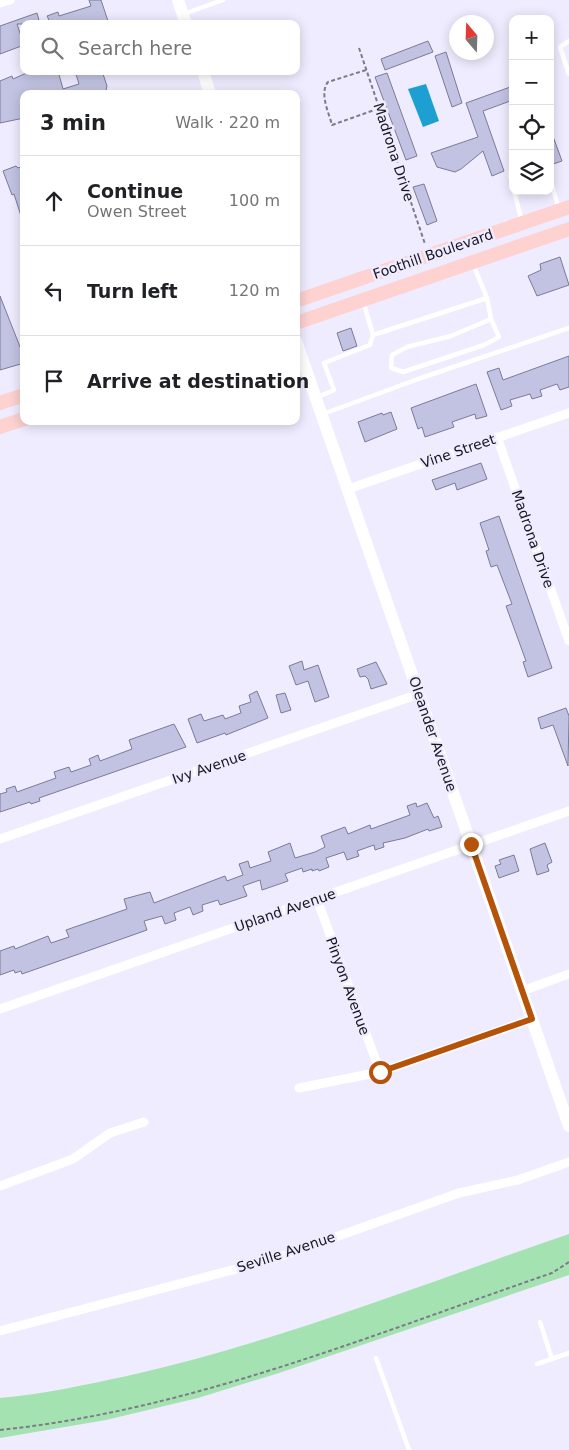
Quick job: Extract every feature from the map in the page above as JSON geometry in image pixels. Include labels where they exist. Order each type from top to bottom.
[{"type":"main road","name":"Foothill Boulevard","points":[[300,300],[564,209]]},
{"type":"main road","name":"Foothill Boulevard","points":[[300,322],[569,229]]},
{"type":"main road","points":[[0,403],[20,396]]},
{"type":"main road","points":[[0,427],[20,420]]},
{"type":"street","points":[[0,4],[10,0]]},
{"type":"street","points":[[178,0],[184,19]]},
{"type":"street","points":[[204,75],[209,90]]},
{"type":"street","name":"Oleander Avenue","points":[[300,352],[569,1126]]},
{"type":"street","name":"Vine Street","points":[[348,489],[569,413]]},
{"type":"street","name":"Madrona Drive","points":[[497,438],[569,641]]},
{"type":"street","name":"Ivy Avenue","points":[[0,839],[419,694]]},
{"type":"street","name":"Upland Avenue","points":[[0,1009],[569,811]]},
{"type":"street","name":"Pinyon Avenue","points":[[317,899],[380,1072]]},
{"type":"street","points":[[522,991],[569,974]]},
{"type":"street","points":[[299,1088],[380,1072],[532,1019]]},
{"type":"street","points":[[0,1186],[73,1159],[110,1133],[144,1122]]},
{"type":"street","name":"Seville Avenue","points":[[0,1330],[274,1259],[459,1193],[518,1180],[569,1162]]},
{"type":"lane","points":[[184,19],[223,0]]},
{"type":"lane","points":[[569,40],[560,47],[569,74]]},
{"type":"lane","points":[[554,188],[564,209]]},
{"type":"lane","points":[[515,195],[523,223]]},
{"type":"lane","points":[[473,263],[487,298],[491,319],[499,337],[484,345],[403,372],[391,368],[392,355],[407,347],[451,336],[491,319]]},
{"type":"lane","points":[[373,335],[487,298]]},
{"type":"lane","points":[[316,397],[334,390],[324,363],[370,345],[373,335],[362,300]]},
{"type":"lane","points":[[322,415],[421,378],[569,328]]},
{"type":"lane","points":[[540,1322],[552,1359]]},
{"type":"lane","points":[[538,1364],[569,1353]]},
{"type":"lane","points":[[376,1358],[409,1450]]},
{"type":"path","name":"Madrona Drive","points":[[358,48],[380,108],[428,256]]},
{"type":"path","points":[[366,70],[328,82],[324,87],[323,93],[332,125],[380,108]]},
{"type":"path","points":[[0,1430],[37,1426],[151,1404],[260,1374],[552,1273],[569,1262]]},
{"type":"green space","points":[[569,1234],[569,1275],[279,1373],[198,1398],[106,1420],[0,1438],[0,1398],[48,1392],[127,1376],[239,1346],[350,1311]]},
{"type":"water","points":[[426,84],[439,121],[423,127],[408,89]]},
{"type":"building","points":[[89,0],[101,0],[108,20],[49,20],[47,16],[58,12],[59,16],[91,6]]},
{"type":"building","points":[[37,13],[39,20],[20,20],[20,24],[17,24],[20,33],[20,46],[0,54],[0,26]]},
{"type":"building","points":[[428,41],[433,52],[385,70],[381,59]]},
{"type":"building","points":[[446,52],[462,103],[452,107],[435,56]]},
{"type":"building","points":[[387,73],[417,156],[406,160],[375,77]]},
{"type":"building","points":[[22,75],[59,75],[63,89],[79,84],[76,75],[103,75],[107,86],[106,90],[20,90],[20,119],[0,123],[0,81],[12,76],[13,79]]},
{"type":"building","points":[[509,87],[509,101],[483,111],[504,171],[492,176],[483,151],[455,172],[437,167],[431,153],[478,137],[466,103]]},
{"type":"building","points":[[554,139],[562,161],[554,164]]},
{"type":"building","points":[[16,166],[20,167],[20,213],[14,194],[12,195],[3,171]]},
{"type":"building","points":[[424,184],[437,221],[427,225],[413,187]]},
{"type":"building","points":[[560,257],[569,285],[537,296],[528,276],[541,270],[540,264]]},
{"type":"building","points":[[0,296],[20,347],[20,364],[0,370]]},
{"type":"building","points":[[351,328],[357,346],[343,351],[337,333]]},
{"type":"building","points":[[569,356],[569,387],[560,390],[557,384],[540,390],[542,396],[532,399],[530,394],[510,400],[512,406],[501,410],[487,372],[499,368],[503,380]]},
{"type":"building","points":[[476,384],[487,416],[476,419],[475,414],[452,422],[454,427],[425,437],[422,427],[418,429],[411,408]]},
{"type":"building","points":[[391,412],[397,429],[365,442],[358,422],[382,413],[383,415]]},
{"type":"building","points":[[481,463],[487,479],[457,490],[455,483],[436,490],[432,480]]},
{"type":"building","points":[[499,516],[552,668],[528,677],[523,662],[526,661],[506,606],[512,604],[497,565],[491,567],[486,551],[489,550],[480,523]]},
{"type":"building","points":[[302,661],[304,670],[318,665],[329,697],[315,702],[308,681],[296,685],[289,666]]},
{"type":"building","points":[[376,662],[387,684],[371,689],[368,679],[365,676],[360,677],[357,669]]},
{"type":"building","points":[[257,691],[268,718],[226,735],[225,733],[197,743],[188,719],[201,714],[204,721],[223,715],[225,719],[241,713],[239,706],[251,702],[249,695]]},
{"type":"building","points":[[285,693],[291,710],[281,713],[276,695]]},
{"type":"building","points":[[566,708],[569,716],[568,766],[553,725],[541,729],[538,718]]},
{"type":"building","points":[[174,724],[186,747],[39,798],[40,801],[31,804],[30,802],[0,812],[0,794],[7,792],[6,789],[15,786],[17,792],[56,778],[54,772],[69,767],[71,772],[91,765],[89,759],[98,755],[100,761],[132,749],[129,740]]},
{"type":"building","points":[[416,803],[417,807],[427,803],[434,818],[438,816],[442,827],[429,831],[428,829],[405,838],[383,843],[384,847],[375,850],[374,845],[357,851],[359,856],[347,860],[344,852],[326,858],[329,867],[319,871],[318,869],[312,871],[312,869],[303,872],[302,868],[285,874],[288,881],[262,890],[260,880],[243,886],[247,896],[220,905],[218,900],[202,905],[203,911],[193,915],[190,907],[174,913],[176,920],[165,924],[162,916],[144,921],[147,930],[22,974],[21,971],[15,973],[14,970],[0,975],[0,951],[14,946],[15,949],[48,936],[51,943],[69,937],[66,930],[127,909],[124,899],[150,892],[154,903],[225,876],[227,881],[243,875],[239,864],[248,861],[250,868],[271,861],[268,852],[290,843],[295,858],[315,852],[325,847],[321,836],[345,827],[348,834],[370,825],[371,829],[410,815],[407,806]]},
{"type":"building","points":[[545,843],[552,862],[547,865],[549,871],[537,875],[530,849]]},
{"type":"building","points":[[514,855],[519,871],[499,878],[495,866],[501,864],[499,860]]},
{"type":"route","points":[[380,1072],[532,1019],[471,844]]}]
